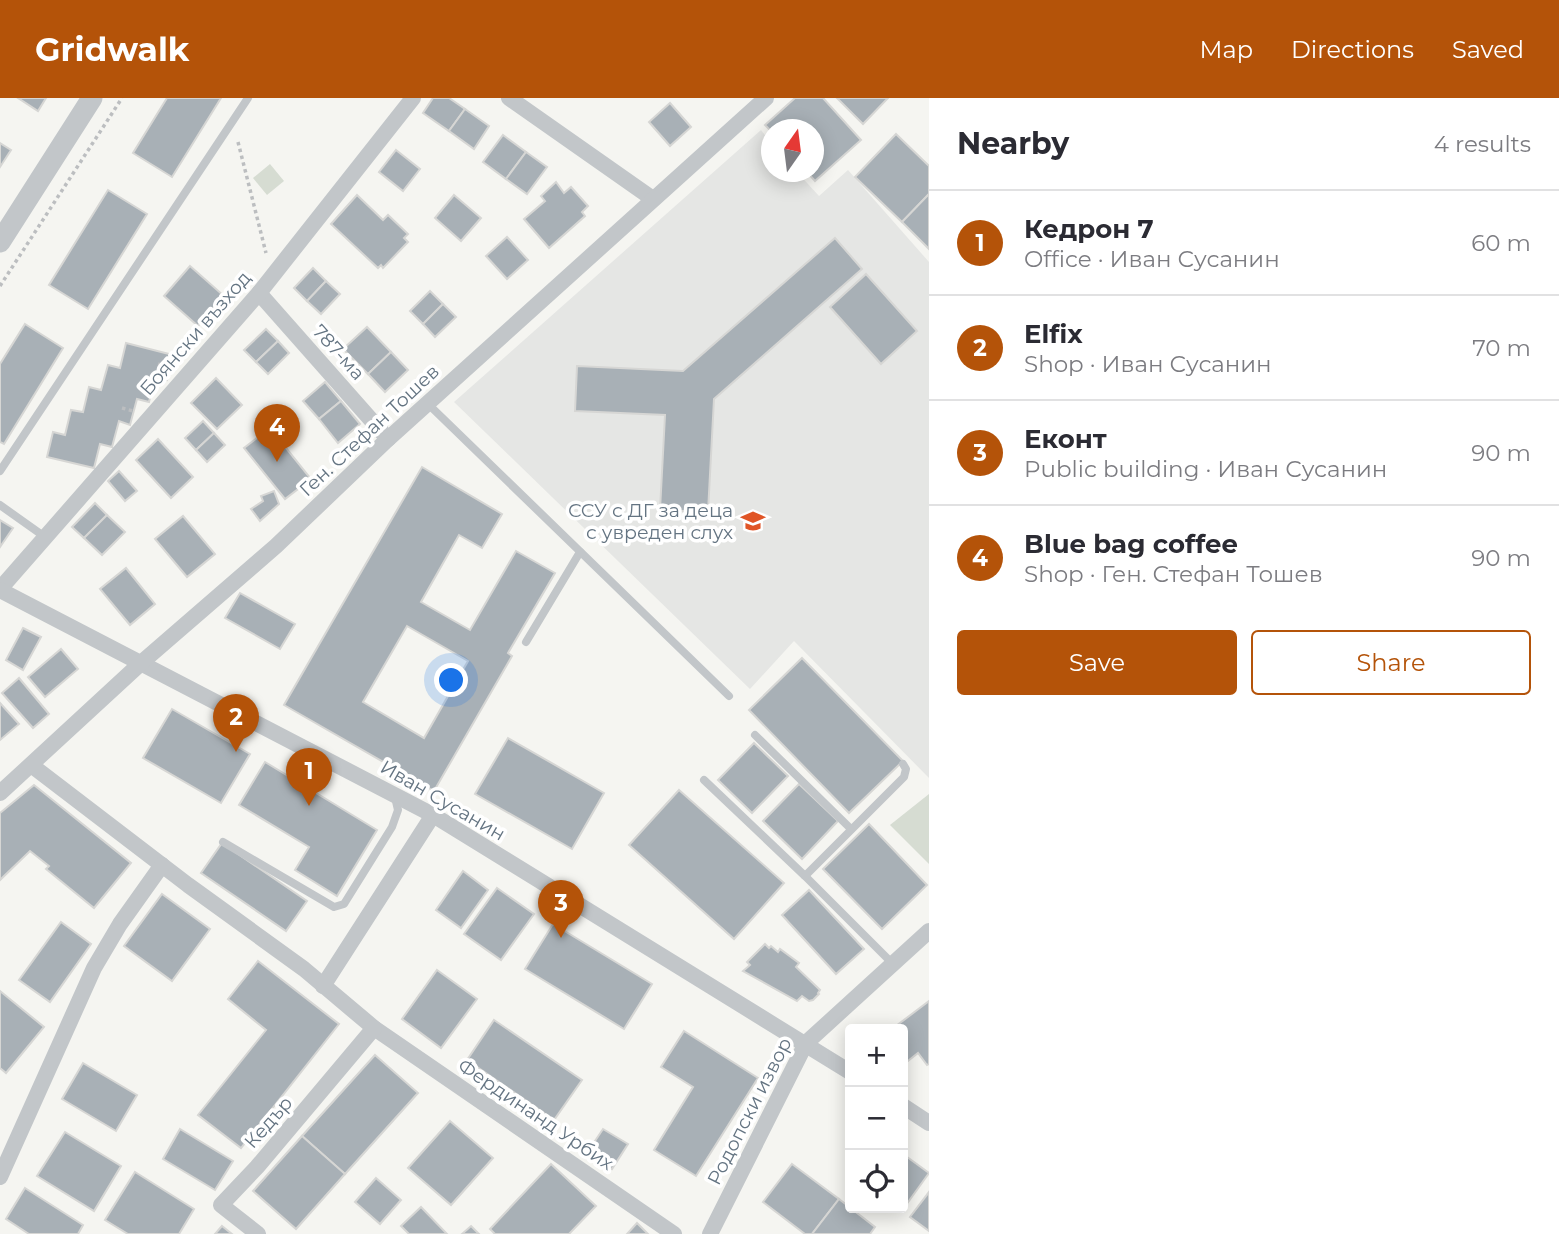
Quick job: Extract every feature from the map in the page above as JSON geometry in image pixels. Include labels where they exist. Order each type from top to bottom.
[{"type":"street","points":[[0,242],[92,98]]},
{"type":"street","name":"Боянски възход","points":[[0,589],[259,293],[413,98]]},
{"type":"street","points":[[509,98],[653,199]]},
{"type":"street","name":"Ген. Стефан Тошев","points":[[0,793],[141,663],[276,546],[427,403],[766,98]]},
{"type":"street","name":"787-ма","points":[[259,293],[388,439]]},
{"type":"street","name":"Иван Сусанин","points":[[0,589],[433,815],[845,1069]]},
{"type":"street","name":"Фердинанд Урбих","points":[[32,765],[304,969],[374,1028],[674,1234]]},
{"type":"street","points":[[323,986],[433,815]]},
{"type":"street","points":[[0,1177],[94,968],[162,865]]},
{"type":"street","name":"Родопски извор","points":[[710,1234],[806,1043],[929,931]]},
{"type":"street","name":"Кедър","points":[[258,1234],[221,1205],[257,1167],[374,1028]]},
{"type":"street","points":[[908,1109],[929,1124]]},
{"type":"lane","points":[[0,471],[248,98]]},
{"type":"lane","points":[[427,403],[729,696]]},
{"type":"lane","points":[[0,505],[45,537]]},
{"type":"lane","points":[[526,642],[580,552]]},
{"type":"lane","points":[[755,735],[851,829]]},
{"type":"lane","points":[[805,876],[904,777],[906,769],[903,764]]},
{"type":"lane","points":[[704,780],[892,963]]},
{"type":"lane","points":[[223,842],[334,907],[344,904],[392,827],[398,810],[394,794]]},
{"type":"path","points":[[0,286],[122,98]]},
{"type":"path","points":[[232,122],[272,275]]},
{"type":"path","points":[[158,364],[170,367]]},
{"type":"path","points":[[140,386],[146,387]]},
{"type":"path","points":[[122,408],[128,409]]},
{"type":"shaded area","name":"ССУ с ДГ за деца с увреден слух","points":[[761,130],[761,182],[806,182],[819,196],[848,170],[929,262],[929,778],[794,641],[750,689],[454,402]]},
{"type":"shaded area","points":[[270,164],[284,181],[267,195],[253,178]]},
{"type":"shaded area","points":[[929,794],[929,864],[890,825]]},
{"type":"building","points":[[18,98],[46,98],[38,111]]},
{"type":"building","points":[[167,98],[221,98],[172,177],[133,153]]},
{"type":"building","points":[[433,98],[449,98],[465,109],[449,131],[423,113]]},
{"type":"building","points":[[795,98],[823,98],[861,140],[824,173],[824,119],[772,119]]},
{"type":"building","points":[[837,98],[888,98],[863,124]]},
{"type":"building","points":[[670,103],[691,127],[670,146],[649,122]]},
{"type":"building","points":[[465,109],[489,126],[474,149],[449,131]]},
{"type":"building","points":[[896,134],[929,166],[929,194],[902,222],[855,177]]},
{"type":"building","points":[[503,135],[526,152],[506,179],[483,162]]},
{"type":"building","points":[[0,143],[11,150],[0,167]]},
{"type":"building","points":[[396,150],[420,169],[403,191],[379,172]]},
{"type":"building","points":[[526,152],[547,167],[527,194],[506,179]]},
{"type":"building","points":[[556,182],[564,193],[571,187],[588,206],[582,212],[585,216],[549,248],[524,219],[545,201],[541,196]]},
{"type":"building","points":[[108,190],[147,214],[88,309],[49,285]]},
{"type":"building","points":[[929,194],[929,249],[902,222]]},
{"type":"building","points":[[357,195],[383,220],[388,215],[408,234],[404,238],[408,242],[383,268],[381,265],[378,268],[331,224]]},
{"type":"building","points":[[454,195],[481,218],[461,241],[435,218]]},
{"type":"building","points":[[507,237],[528,260],[507,279],[486,256]]},
{"type":"building","points":[[835,238],[862,269],[714,399],[708,512],[660,510],[665,415],[575,411],[577,366],[683,371]]},
{"type":"building","points":[[190,266],[224,296],[198,326],[164,296]]},
{"type":"building","points":[[313,268],[326,281],[307,301],[294,288]]},
{"type":"building","points":[[866,274],[917,331],[881,364],[830,307]]},
{"type":"building","points":[[326,281],[340,294],[321,314],[307,301]]},
{"type":"building","points":[[430,291],[443,304],[423,324],[410,311]]},
{"type":"building","points":[[443,304],[456,317],[435,337],[423,324]]},
{"type":"building","points":[[25,324],[63,348],[4,444],[0,442],[0,364]]},
{"type":"building","points":[[367,327],[391,352],[368,374],[343,349]]},
{"type":"building","points":[[266,329],[278,341],[256,362],[244,350]]},
{"type":"building","points":[[278,341],[289,353],[268,374],[256,362]]},
{"type":"building","points":[[126,343],[173,355],[167,380],[155,377],[149,402],[137,399],[130,425],[119,421],[112,447],[100,444],[94,468],[47,457],[53,432],[65,435],[71,410],[83,412],[89,387],[101,390],[108,365],[120,368]]},
{"type":"building","points":[[391,352],[408,370],[385,392],[368,374]]},
{"type":"building","points":[[216,378],[242,405],[217,429],[191,403]]},
{"type":"building","points":[[325,382],[341,401],[319,419],[303,401]]},
{"type":"building","points":[[341,401],[360,424],[338,443],[319,419]]},
{"type":"building","points":[[203,421],[214,433],[196,450],[185,438]]},
{"type":"building","points":[[270,428],[311,479],[285,499],[244,448]]},
{"type":"building","points":[[214,433],[225,445],[207,462],[196,450]]},
{"type":"building","points":[[158,439],[193,477],[171,498],[136,460]]},
{"type":"building","points":[[422,467],[502,514],[482,548],[459,535],[421,602],[470,630],[516,551],[555,573],[508,653],[512,656],[434,791],[284,705]],"holes":[[[407,626],[468,661],[424,738],[363,702]]]},
{"type":"building","points":[[119,471],[137,491],[125,501],[108,481]]},
{"type":"building","points":[[274,491],[279,504],[260,521],[251,509],[263,501],[261,496]]},
{"type":"building","points":[[95,503],[107,515],[84,538],[72,527]]},
{"type":"building","points":[[107,515],[125,532],[102,555],[84,538]]},
{"type":"building","points":[[183,516],[215,554],[187,577],[155,539]]},
{"type":"building","points":[[0,520],[13,528],[0,547]]},
{"type":"building","points":[[126,568],[155,604],[130,625],[100,589]]},
{"type":"building","points":[[240,593],[295,624],[280,649],[225,618]]},
{"type":"building","points":[[23,628],[41,637],[23,670],[6,660]]},
{"type":"building","points":[[61,649],[78,669],[45,697],[28,677]]},
{"type":"building","points":[[802,658],[903,761],[849,813],[749,710]]},
{"type":"building","points":[[19,678],[49,714],[33,728],[2,693]]},
{"type":"building","points":[[0,703],[19,724],[0,740]]},
{"type":"building","points":[[172,709],[250,754],[221,803],[143,758]]},
{"type":"building","points":[[508,738],[604,793],[572,849],[475,794]]},
{"type":"building","points":[[754,743],[788,776],[752,813],[718,780]]},
{"type":"building","points":[[265,762],[377,830],[337,896],[295,870],[309,847],[239,805]]},
{"type":"building","points":[[799,784],[838,821],[802,859],[763,821]]},
{"type":"building","points":[[34,785],[131,863],[94,908],[46,869],[49,866],[30,851],[0,880],[0,813]]},
{"type":"building","points":[[679,790],[784,883],[734,939],[629,845]]},
{"type":"building","points":[[869,824],[927,885],[882,929],[823,869]]},
{"type":"building","points":[[222,843],[307,901],[286,931],[201,873]]},
{"type":"building","points":[[463,871],[488,890],[461,928],[436,910]]},
{"type":"building","points":[[497,888],[534,914],[501,960],[464,934]]},
{"type":"building","points":[[809,890],[864,949],[836,974],[782,915]]},
{"type":"building","points":[[162,894],[210,929],[172,981],[124,946]]},
{"type":"building","points":[[61,922],[91,944],[50,1002],[19,980]]},
{"type":"building","points":[[553,924],[652,984],[624,1029],[525,969]]},
{"type":"building","points":[[765,944],[778,952],[780,949],[799,963],[796,967],[820,990],[813,1000],[809,1001],[802,996],[797,1001],[743,971],[750,965],[747,962]]},
{"type":"building","points":[[258,961],[339,1024],[241,1148],[198,1115],[266,1030],[228,999]]},
{"type":"building","points":[[437,970],[477,999],[441,1048],[402,1019]]},
{"type":"building","points":[[0,991],[44,1027],[6,1073],[0,1068]]},
{"type":"building","points":[[929,1001],[929,1064],[927,1065],[918,1053],[908,1061],[908,1024],[899,1024]]},
{"type":"building","points":[[494,1020],[582,1080],[554,1120],[467,1060]]},
{"type":"building","points":[[684,1031],[758,1078],[696,1176],[654,1150],[693,1087],[661,1067]]},
{"type":"building","points":[[375,1055],[418,1093],[345,1174],[302,1136]]},
{"type":"building","points":[[83,1063],[137,1095],[116,1131],[62,1099]]},
{"type":"building","points":[[450,1121],[493,1158],[451,1205],[408,1168]]},
{"type":"building","points":[[180,1129],[233,1161],[215,1190],[163,1159]]},
{"type":"building","points":[[603,1129],[628,1144],[612,1169],[587,1153]]},
{"type":"building","points":[[65,1132],[121,1166],[94,1211],[37,1176]]},
{"type":"building","points":[[302,1136],[345,1174],[296,1229],[253,1191]]},
{"type":"building","points":[[908,1158],[929,1173],[908,1202]]},
{"type":"building","points":[[551,1164],[596,1206],[569,1234],[495,1234],[490,1229]]},
{"type":"building","points":[[792,1164],[839,1199],[812,1234],[805,1234],[763,1202]]},
{"type":"building","points":[[135,1172],[194,1209],[179,1234],[128,1234],[105,1220]]},
{"type":"building","points":[[376,1178],[401,1200],[380,1224],[355,1202]]},
{"type":"building","points":[[25,1188],[83,1225],[78,1234],[29,1234],[6,1219]]},
{"type":"building","points":[[929,1192],[929,1231],[910,1217]]},
{"type":"building","points":[[839,1199],[845,1204],[845,1213],[857,1213],[875,1227],[870,1234],[812,1234]]},
{"type":"building","points":[[421,1207],[447,1234],[409,1234],[401,1226]]},
{"type":"building","points":[[637,1223],[648,1234],[627,1234]]},
{"type":"building","points":[[222,1226],[232,1234],[215,1234]]},
{"type":"building","points":[[471,1226],[479,1234],[462,1234]]},
{"type":"place","name":"Blue bag coffee","points":[[277,462]]},
{"type":"place","name":"ССУ с ДГ за деца с увреден слух","points":[[753,521]]},
{"type":"place","name":"Elfix","points":[[236,752]]},
{"type":"place","name":"Кедрон 7","points":[[309,806]]},
{"type":"place","name":"Еконт","points":[[561,938]]}]
